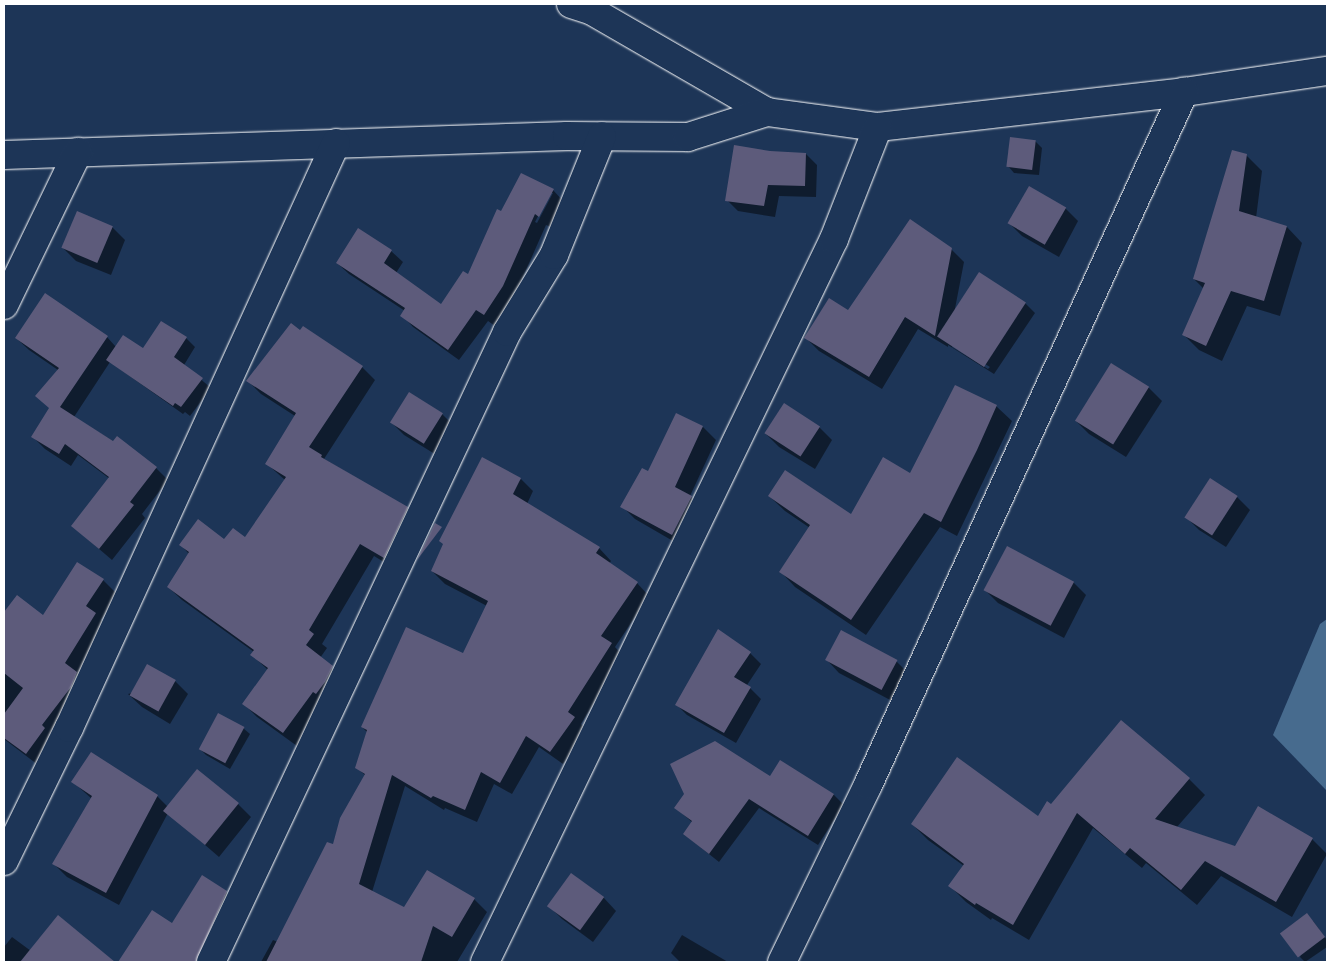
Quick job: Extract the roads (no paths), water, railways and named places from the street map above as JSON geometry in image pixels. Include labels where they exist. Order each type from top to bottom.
[{"type":"street","points":[[572,4],[592,11],[767,112],[878,127],[1184,92],[1327,71]]},
{"type":"street","points":[[782,962],[868,785],[1184,92]]},
{"type":"street","points":[[4,154],[602,136],[688,137],[767,112]]},
{"type":"street","points":[[485,962],[834,239],[878,127]]},
{"type":"street","points":[[211,962],[507,332],[554,255],[602,136]]},
{"type":"street","points":[[4,861],[69,728],[336,143]]},
{"type":"street","points":[[4,305],[78,152]]},
{"type":"water","points":[[1327,619],[1326,790],[1273,735],[1320,624]]}]
